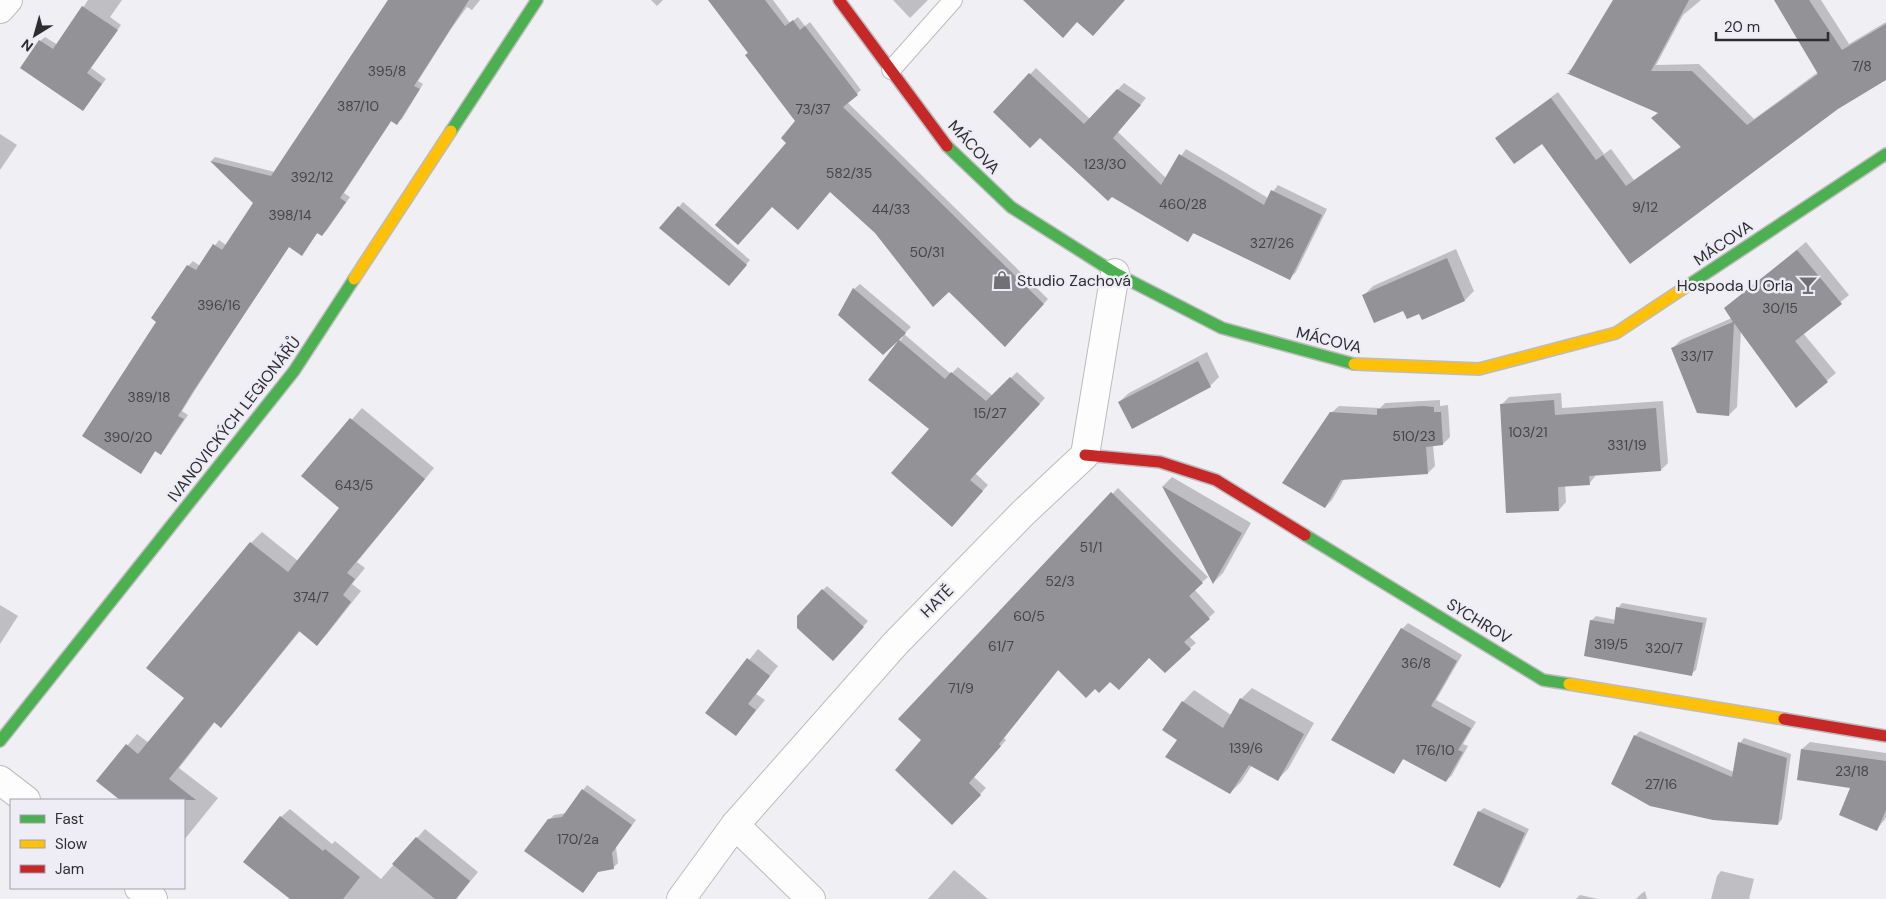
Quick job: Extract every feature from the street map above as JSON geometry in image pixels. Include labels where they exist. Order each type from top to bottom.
[{"type":"street","points":[[0,9],[8,0]]},
{"type":"street","name":"IVANOVICKÝCH LEGIONÁŘŮ","points":[[0,741],[294,371],[536,0]]},
{"type":"street","name":"MÁCOVA","points":[[839,0],[948,147],[1011,207],[1115,273],[1222,328],[1358,365],[1479,369],[1616,334],[1886,154]]},
{"type":"street","points":[[1085,455],[1115,273]]},
{"type":"street","name":"SYCHROV","points":[[1085,455],[1160,462],[1216,480],[1543,680],[1886,736]]},
{"type":"street","name":"HATĚ","points":[[681,899],[735,826],[895,644],[1023,514],[1085,455]]},
{"type":"street","points":[[0,780],[25,799]]},
{"type":"street","points":[[735,826],[811,899]]},
{"type":"street","points":[[140,889],[154,899]]},
{"type":"lane","points":[[891,70],[953,0]]},
{"type":"building","points":[[388,0],[469,0],[414,86],[420,89],[397,125],[391,121],[340,198],[346,202],[322,236],[317,233],[302,256],[289,247],[192,393],[178,416],[184,419],[161,455],[155,451],[141,474],[82,436],[156,322],[151,318],[187,265],[196,270],[213,244],[222,250],[253,203],[210,161],[271,176]]},
{"type":"building","points":[[708,0],[765,0],[785,26],[793,20],[800,30],[805,26],[858,95],[843,107],[1044,304],[1005,347],[949,292],[933,307],[875,233],[830,192],[798,230],[772,207],[738,245],[715,225],[786,143],[781,138],[795,121],[745,55],[748,53]]},
{"type":"building","points":[[1023,0],[1125,0],[1093,36],[1077,22],[1063,38]]},
{"type":"building","points":[[1613,0],[1689,0],[1651,71],[1692,71],[1747,125],[1818,74],[1774,0],[1809,0],[1842,50],[1886,24],[1886,80],[1838,109],[1630,264],[1542,144],[1514,164],[1495,138],[1551,98],[1596,160],[1603,155],[1626,186],[1681,147],[1651,118],[1658,113],[1566,73],[1569,73]]},
{"type":"building","points":[[82,6],[118,30],[87,73],[102,84],[83,111],[20,68],[39,40],[53,49]]},
{"type":"building","points":[[1029,73],[1084,124],[1117,89],[1141,105],[1113,138],[1161,185],[1179,154],[1264,205],[1271,190],[1322,215],[1290,280],[1193,233],[1188,242],[1112,197],[1108,201],[1040,138],[1030,148],[993,112]]},
{"type":"building","points":[[678,206],[747,265],[729,286],[659,228]]},
{"type":"building","points":[[1797,250],[1842,304],[1795,341],[1828,382],[1796,408],[1734,323],[1729,416],[1697,413],[1671,348],[1733,322],[1724,308]]},
{"type":"building","points":[[1447,258],[1465,301],[1422,320],[1419,314],[1407,319],[1403,311],[1374,323],[1362,295]]},
{"type":"building","points":[[853,288],[906,333],[899,340],[945,379],[951,372],[986,401],[1010,377],[1040,404],[970,480],[983,491],[952,527],[891,473],[929,429],[868,380],[898,341],[883,355],[838,315]]},
{"type":"building","points":[[1198,361],[1211,387],[1132,429],[1118,402]]},
{"type":"building","points":[[1554,400],[1555,415],[1656,408],[1661,471],[1589,476],[1590,485],[1558,487],[1559,511],[1506,513],[1500,404]]},
{"type":"building","points":[[1434,407],[1434,412],[1441,412],[1443,445],[1426,447],[1428,474],[1341,480],[1325,508],[1282,483],[1330,412],[1377,415],[1377,409]]},
{"type":"building","points":[[350,418],[425,479],[347,573],[355,579],[343,595],[351,602],[317,646],[299,631],[221,728],[214,722],[169,779],[196,800],[119,799],[96,781],[126,744],[138,754],[184,698],[146,668],[250,542],[288,572],[339,508],[301,476]]},
{"type":"building","points":[[1162,486],[1242,533],[1213,584]]},
{"type":"building","points":[[1111,492],[1203,583],[1189,596],[1210,619],[1184,642],[1191,649],[1165,673],[1149,658],[1119,690],[1110,682],[1099,693],[1095,689],[1086,698],[1058,670],[999,744],[1001,746],[969,783],[981,795],[952,825],[895,770],[921,740],[898,719]]},
{"type":"building","points":[[822,589],[864,627],[833,661],[797,628],[797,616]]},
{"type":"building","points":[[1616,607],[1703,623],[1692,676],[1584,656],[1590,620],[1614,624]]},
{"type":"building","points":[[1401,628],[1457,661],[1431,706],[1471,728],[1458,750],[1463,752],[1446,782],[1403,759],[1394,774],[1331,740]]},
{"type":"building","points":[[747,658],[770,676],[748,704],[756,710],[736,736],[705,713]]},
{"type":"building","points":[[1240,698],[1304,734],[1278,781],[1249,765],[1230,794],[1165,757],[1177,740],[1162,730],[1182,701],[1223,728]]},
{"type":"building","points":[[1634,735],[1732,777],[1738,742],[1787,758],[1778,825],[1713,820],[1650,806],[1611,784]]},
{"type":"building","points":[[1801,749],[1886,761],[1886,810],[1877,831],[1839,815],[1850,788],[1797,780]]},
{"type":"building","points":[[582,789],[632,825],[612,853],[614,869],[598,872],[583,893],[524,851],[548,819],[562,817]]},
{"type":"building","points":[[1478,811],[1525,833],[1500,888],[1453,865]]},
{"type":"building","points":[[280,816],[323,851],[325,849],[360,877],[343,899],[290,899],[243,862]]},
{"type":"building","points":[[416,837],[470,881],[456,899],[435,899],[392,864]]},
{"type":"traffic: fast","points":[[451,131],[537,0]]},
{"type":"traffic: fast","points":[[947,146],[1011,207],[1115,273],[1222,328],[1354,364]]},
{"type":"traffic: fast","points":[[1684,288],[1886,154]]},
{"type":"traffic: fast","points":[[0,741],[294,371],[354,279]]},
{"type":"traffic: fast","points":[[1305,535],[1543,680],[1569,684]]},
{"type":"traffic: slow","points":[[354,279],[451,131]]},
{"type":"traffic: slow","points":[[1354,364],[1479,369],[1616,333],[1684,288]]},
{"type":"traffic: slow","points":[[1569,684],[1784,719]]},
{"type":"traffic: jam","points":[[839,0],[947,146]]},
{"type":"traffic: jam","points":[[1085,455],[1160,462],[1216,480],[1305,535]]},
{"type":"traffic: jam","points":[[1784,719],[1886,736]]},
{"type":"place","name":"Studio Zachová","points":[[1002,280]]},
{"type":"place","name":"Hospoda U Orla","points":[[1808,285]]}]
